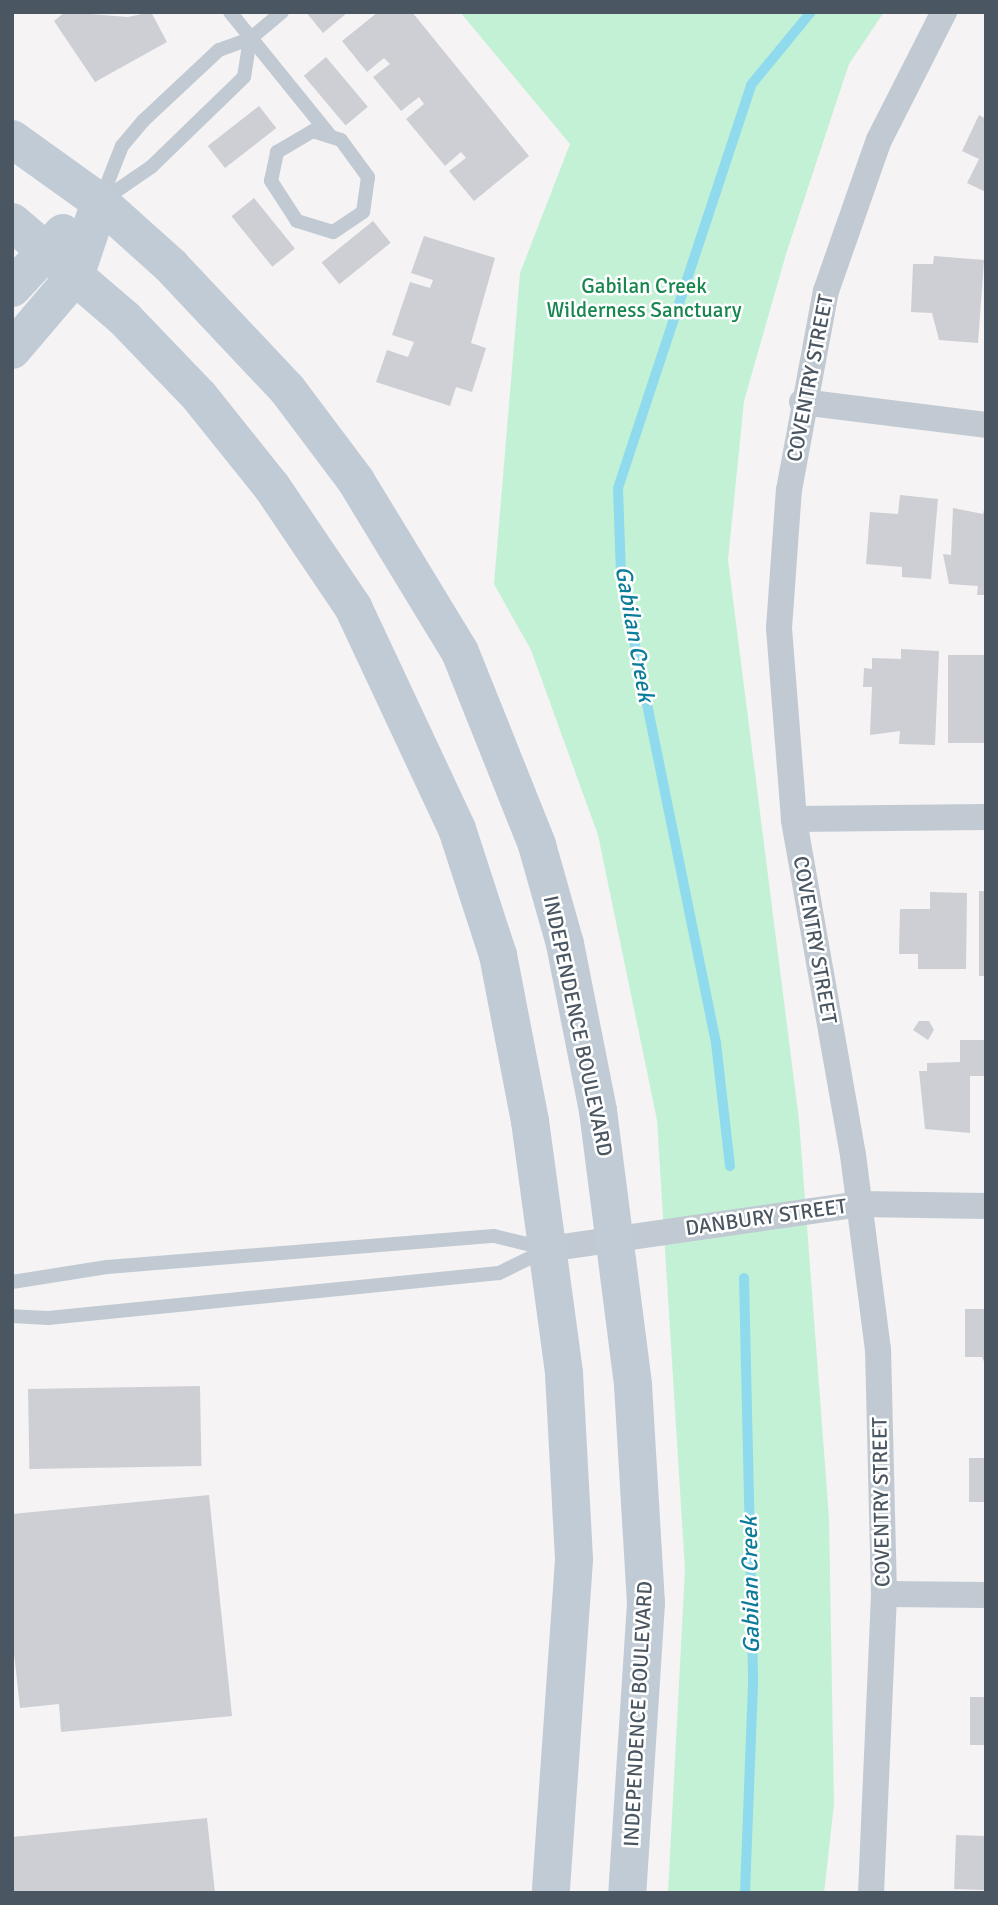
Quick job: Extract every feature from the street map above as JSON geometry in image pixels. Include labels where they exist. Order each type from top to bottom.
[{"type":"street","name":"COVENTRY STREET","points":[[871,1893],[884,1594],[878,1350],[860,1205],[794,819],[779,628],[802,402],[826,290],[859,192],[944,12]]},
{"type":"street","name":"INDEPENDENCE BOULEVARD","points":[[12,139],[100,202],[171,266],[287,389],[356,481],[460,653],[537,845],[565,944],[617,1237],[646,1603],[627,1893]]},
{"type":"street","points":[[12,288],[44,249],[100,202]]},
{"type":"street","points":[[12,350],[75,276],[100,202]]},
{"type":"street","points":[[12,222],[75,276],[199,396],[272,487],[353,607],[404,704],[457,829],[498,955],[548,1249],[564,1374],[574,1560],[551,1893]]},
{"type":"street","points":[[802,402],[986,425]]},
{"type":"street","points":[[794,819],[986,817]]},
{"type":"street","name":"DANBURY STREET","points":[[548,1249],[617,1237],[860,1205],[986,1206]]},
{"type":"street","points":[[884,1594],[986,1595]]},
{"type":"lane","points":[[230,12],[328,133],[363,166],[369,189],[355,221],[321,232],[297,221],[276,195],[271,166],[286,141],[313,131],[328,133]]},
{"type":"lane","points":[[100,202],[122,146],[143,121],[219,50],[250,39],[282,12]]},
{"type":"lane","points":[[100,202],[151,167],[244,77],[250,39]]},
{"type":"lane","points":[[12,1282],[107,1267],[494,1236],[548,1249]]},
{"type":"lane","points":[[12,1316],[48,1318],[499,1273],[548,1249]]},
{"type":"green space","name":"Gabilan Creek Wilderness Sanctuary","points":[[460,12],[884,12],[849,64],[786,254],[744,401],[728,560],[799,1120],[829,1518],[834,1804],[824,1893],[668,1893],[685,1570],[657,1120],[598,835],[531,650],[494,584],[520,273],[570,144]]},
{"type":"building","points":[[65,12],[128,17],[151,12],[167,42],[95,82],[54,21]]},
{"type":"building","points":[[306,12],[348,12],[323,33]]},
{"type":"building","points":[[378,12],[412,12],[529,156],[474,201],[449,171],[466,158],[461,152],[445,166],[406,119],[424,104],[419,97],[401,111],[373,77],[390,64],[384,58],[367,72],[342,41]]},
{"type":"building","points":[[326,57],[368,107],[346,125],[304,76]]},
{"type":"building","points":[[259,106],[276,128],[225,168],[208,146]]},
{"type":"building","points":[[979,115],[986,119],[986,192],[967,183],[979,159],[962,151]]},
{"type":"building","points":[[254,198],[295,249],[272,267],[231,216]]},
{"type":"building","points":[[373,221],[391,243],[339,284],[322,263]]},
{"type":"building","points":[[424,236],[495,258],[471,343],[486,348],[472,392],[456,387],[450,406],[376,382],[387,350],[408,357],[414,342],[392,335],[410,282],[430,288],[433,280],[411,273]]},
{"type":"building","points":[[934,256],[984,260],[978,343],[939,340],[932,313],[911,312],[913,264],[933,264]]},
{"type":"building","points":[[900,495],[938,499],[931,579],[902,577],[902,567],[866,564],[870,512],[898,514]]},
{"type":"building","points":[[986,501],[986,595],[977,595],[978,586],[949,584],[943,554],[951,555],[953,508],[983,514]]},
{"type":"building","points":[[901,649],[939,651],[935,745],[899,744],[900,731],[870,735],[872,687],[863,687],[864,668],[872,669],[872,658],[901,659]]},
{"type":"building","points":[[948,655],[985,655],[985,743],[948,743]]},
{"type":"building","points":[[979,891],[986,891],[986,976],[979,976]]},
{"type":"building","points":[[930,892],[967,893],[966,969],[918,969],[918,954],[899,954],[900,909],[930,909]]},
{"type":"building","points":[[919,1021],[929,1021],[934,1030],[928,1040],[913,1030]]},
{"type":"building","points":[[960,1040],[986,1040],[986,1076],[970,1076],[970,1133],[925,1129],[919,1071],[927,1071],[927,1063],[960,1062]]},
{"type":"building","points":[[965,1309],[986,1309],[986,1366],[982,1357],[965,1357]]},
{"type":"building","points":[[200,1386],[201,1466],[29,1469],[28,1389]]},
{"type":"building","points":[[969,1458],[986,1458],[986,1502],[969,1502]]},
{"type":"building","points":[[209,1495],[232,1716],[61,1732],[59,1704],[20,1708],[12,1635],[12,1514]]},
{"type":"building","points":[[970,1697],[986,1697],[986,1745],[970,1745]]},
{"type":"building","points":[[207,1818],[215,1893],[12,1893],[12,1837]]},
{"type":"building","points":[[956,1835],[986,1836],[984,1890],[954,1889]]},
{"type":"waterway","name":"Gabilan Creek","points":[[730,1166],[716,1043],[621,575],[618,488],[751,85],[811,12]]},
{"type":"waterway","name":"Gabilan Creek","points":[[744,1278],[753,1684],[745,1893]]}]
